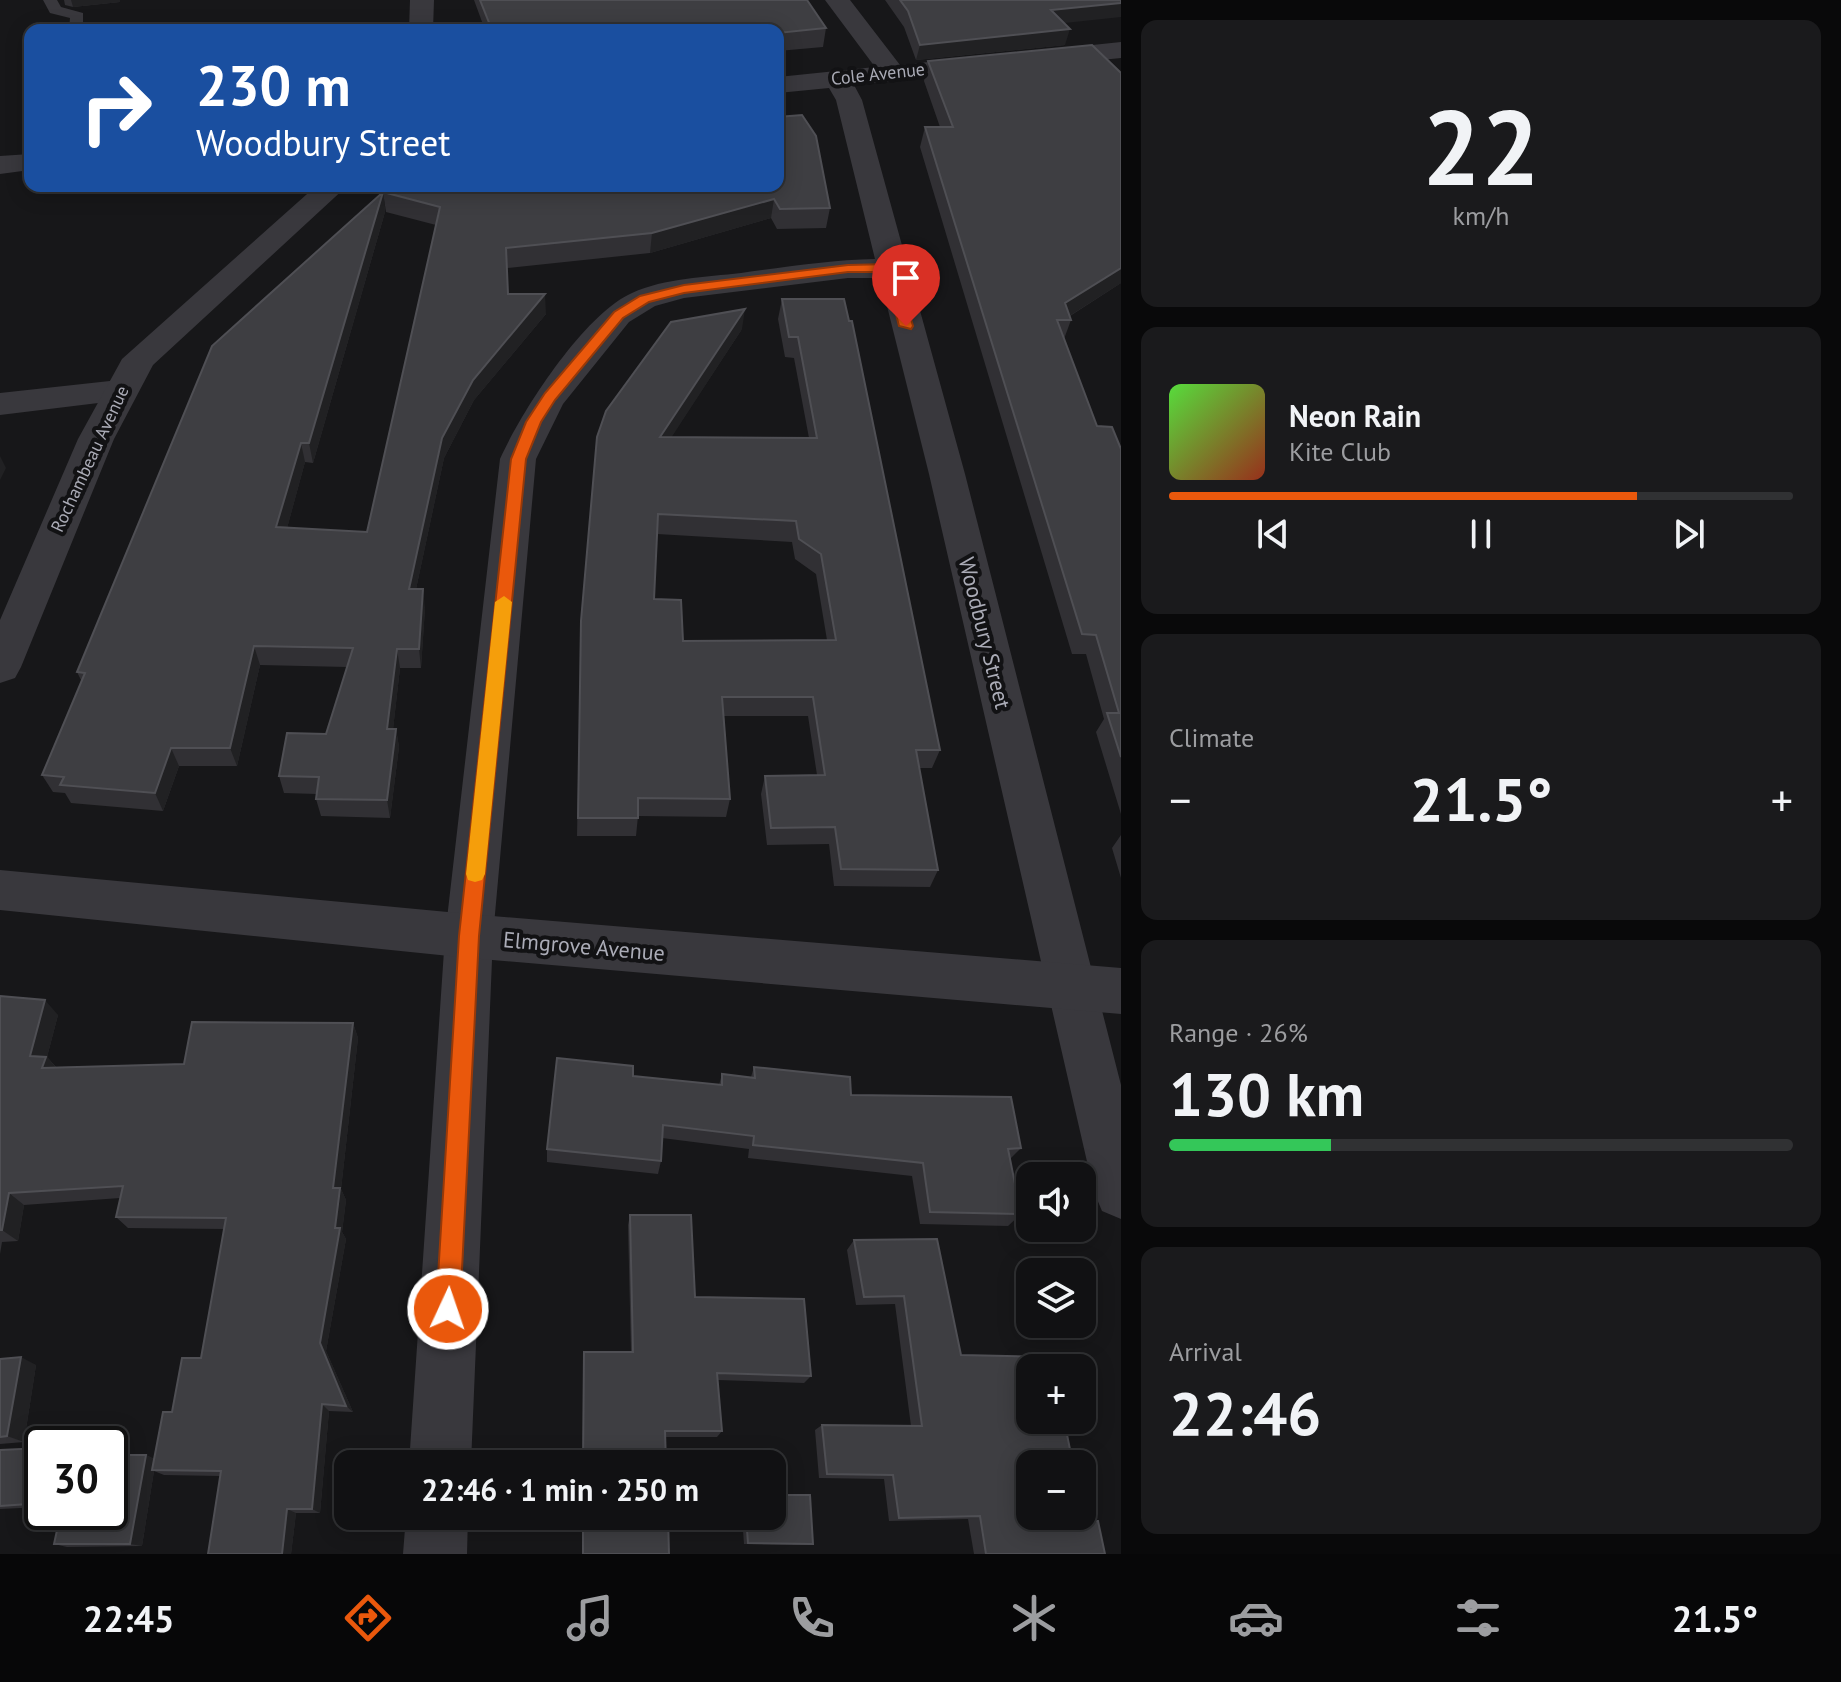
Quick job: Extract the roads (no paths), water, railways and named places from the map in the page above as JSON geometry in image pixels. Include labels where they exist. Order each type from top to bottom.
[{"type":"street","points":[[421,24],[422,0]]},
{"type":"street","points":[[837,0],[892,72]]},
{"type":"street","name":"Cole Avenue","points":[[784,84],[1121,50]]},
{"type":"street","name":"Woodbury Street","points":[[838,79],[849,100],[890,268],[947,474],[1121,1192]]},
{"type":"street","points":[[0,165],[24,163]]},
{"type":"street","name":"Rochambeau Avenue","points":[[0,667],[96,439],[119,391],[139,359],[326,192]]},
{"type":"street","points":[[441,1450],[469,936],[518,459],[534,422],[550,397],[618,315],[644,299],[684,289],[848,269],[890,268]]},
{"type":"street","points":[[0,404],[119,391]]},
{"type":"street","name":"Elmgrove Avenue","points":[[0,890],[469,936],[1121,991]]},
{"type":"street","points":[[435,1554],[436,1530]]},
{"type":"lane","points":[[50,0],[55,10],[78,16],[77,24]]}]
